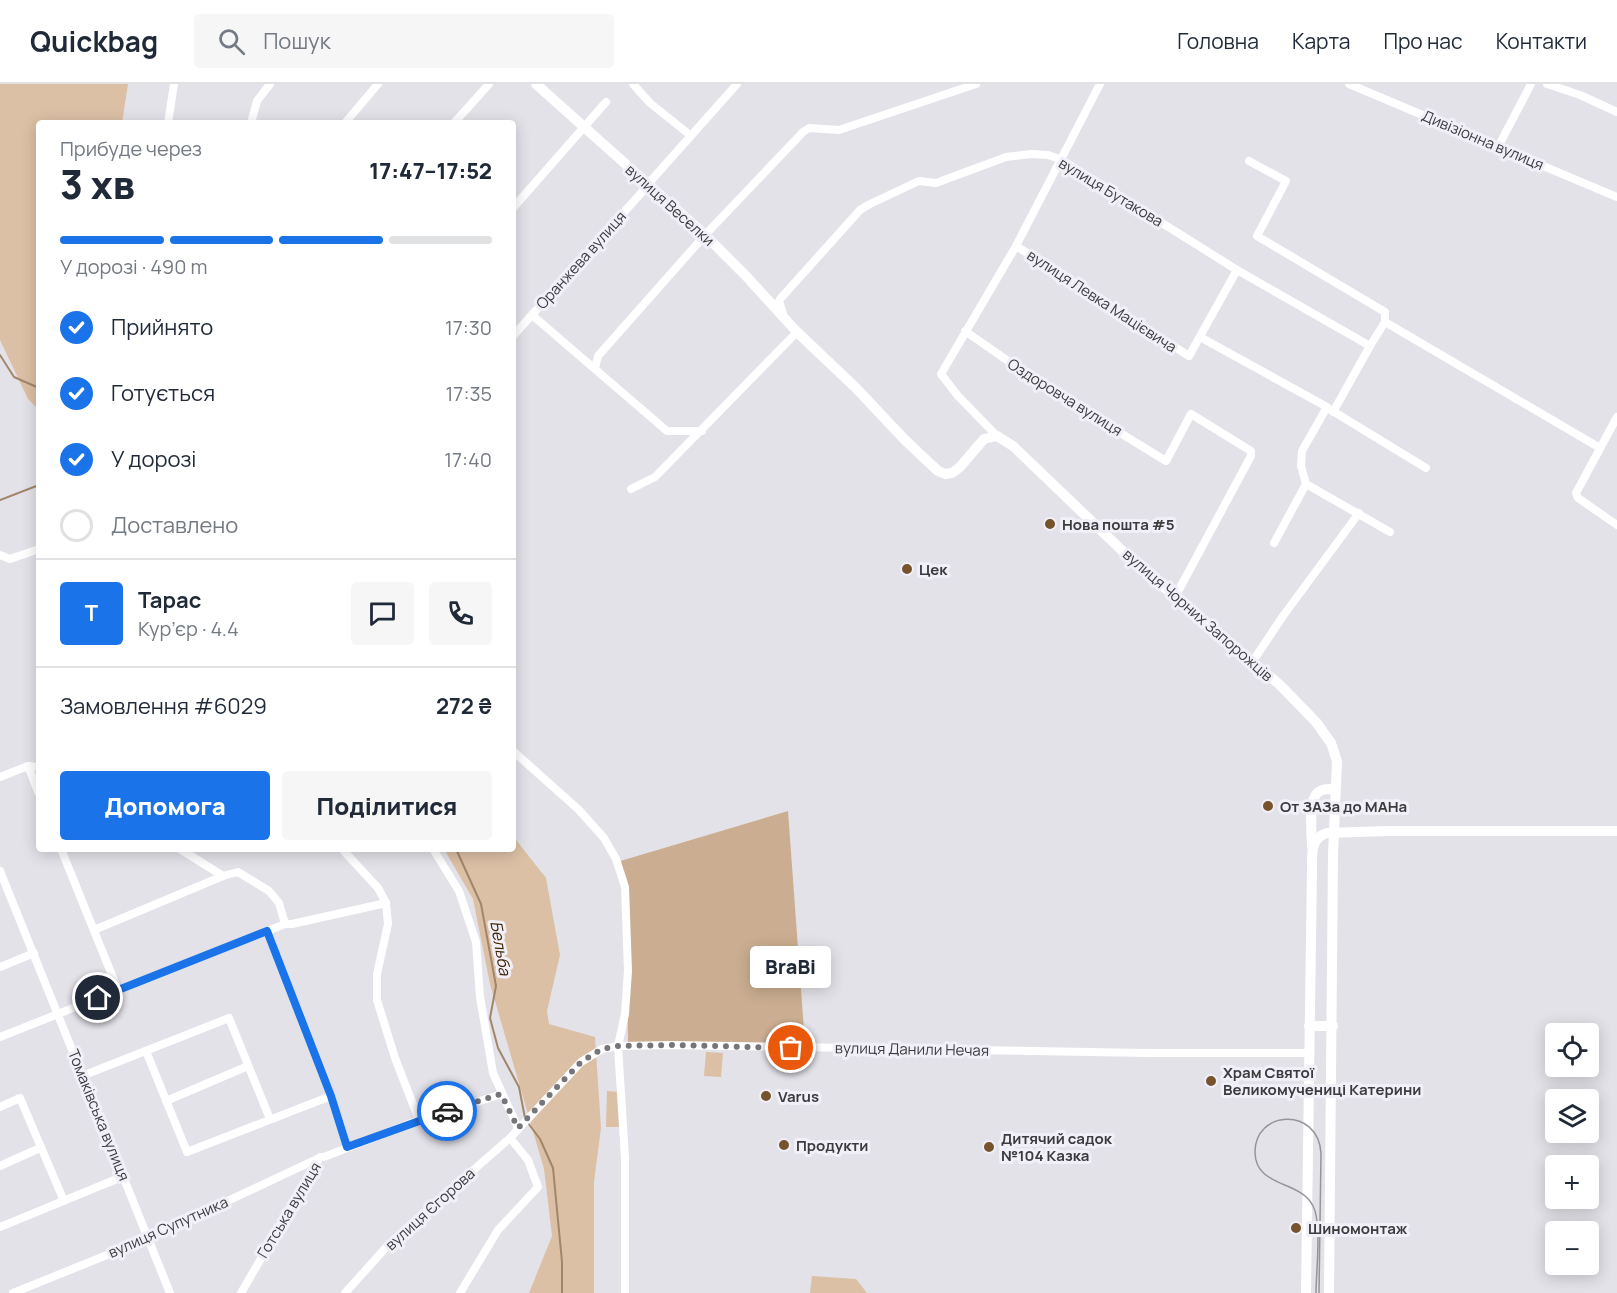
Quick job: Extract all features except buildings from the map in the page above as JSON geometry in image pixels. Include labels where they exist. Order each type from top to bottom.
[{"type":"street","points":[[168,120],[174,84]]},
{"type":"street","points":[[252,120],[257,100],[270,84]]},
{"type":"street","points":[[348,120],[378,84]]},
{"type":"street","points":[[457,120],[489,84]]},
{"type":"street","name":"вулиця Веселки","points":[[536,84],[705,235],[797,332]]},
{"type":"street","points":[[633,84],[650,103],[690,135]]},
{"type":"street","name":"Оранжева вулиця","points":[[516,333],[649,186],[690,135],[737,84]]},
{"type":"street","points":[[595,368],[598,356],[705,235],[803,132],[809,128],[839,130],[976,84]]},
{"type":"street","points":[[965,332],[1016,246],[1100,84]]},
{"type":"street","name":"Дивізіонна вулиця","points":[[1349,84],[1617,197]]},
{"type":"street","points":[[1498,147],[1531,84]]},
{"type":"street","points":[[1547,84],[1580,95],[1617,112]]},
{"type":"street","points":[[516,205],[606,102]]},
{"type":"street","name":"вулиця Бутакова","points":[[785,318],[779,305],[781,298],[860,210],[919,181],[936,183],[1006,157],[1031,154],[1048,155],[1060,159],[1237,270],[1370,346]]},
{"type":"street","points":[[1249,161],[1286,181],[1257,236],[1385,312],[1385,322],[1302,452],[1301,466],[1306,484],[1274,543]]},
{"type":"street","name":"вулиця Левка Мацієвича","points":[[1016,246],[1189,356],[1200,337],[1330,409],[1426,468]]},
{"type":"street","points":[[1200,337],[1237,270]]},
{"type":"street","points":[[532,315],[667,431],[702,431]]},
{"type":"street","points":[[1385,322],[1600,448]]},
{"type":"street","points":[[631,489],[655,477],[797,332],[938,471],[945,474],[952,473],[984,439],[997,436]]},
{"type":"street","name":"вулиця Чорних Запорожців","points":[[965,332],[941,374],[958,396],[997,436],[1013,446],[1136,563],[1253,661],[1301,706],[1328,737],[1336,761],[1329,1293]]},
{"type":"street","name":"Оздоровча вулиця","points":[[965,332],[1050,390],[1166,461],[1191,414],[1251,450],[1252,454],[1175,597]]},
{"type":"street","points":[[1617,417],[1576,493],[1578,498],[1617,525]]},
{"type":"street","points":[[1306,484],[1390,532]]},
{"type":"street","points":[[1253,661],[1283,616],[1359,513]]},
{"type":"street","points":[[0,555],[10,559],[36,550]]},
{"type":"street","points":[[516,754],[579,810],[603,838],[616,859],[625,886],[628,971],[625,1014],[618,1046],[625,1158],[625,1293]]},
{"type":"street","points":[[0,777],[28,766],[36,767]]},
{"type":"street","points":[[28,766],[36,786]]},
{"type":"street","points":[[1306,1293],[1313,798],[1323,789],[1335,790]]},
{"type":"street","points":[[1312,847],[1321,835],[1334,833],[1617,831]]},
{"type":"street","points":[[62,852],[118,990]]},
{"type":"street","points":[[185,852],[223,876]]},
{"type":"street","points":[[345,852],[378,888],[386,903],[388,924],[377,974],[377,1000],[395,1058],[419,1120]]},
{"type":"street","points":[[435,852],[459,891],[476,942],[480,997],[494,1072],[501,1094],[520,1126]]},
{"type":"street","name":"Томаківська вулиця","points":[[0,870],[170,1293]]},
{"type":"street","points":[[93,930],[233,873],[242,874],[269,891],[279,903],[285,924]]},
{"type":"street","points":[[0,1037],[285,924],[386,903]]},
{"type":"street","points":[[267,931],[331,1096],[347,1147]]},
{"type":"street","points":[[0,967],[34,953]]},
{"type":"street","points":[[82,1076],[229,1018],[270,1119]]},
{"type":"street","points":[[1309,1026],[1333,1026]]},
{"type":"street","name":"вулиця Данили Нечая","points":[[618,1046],[1309,1053]]},
{"type":"street","name":"вулиця Єгорова","points":[[345,1293],[390,1243],[510,1138],[581,1062],[602,1049],[618,1046]]},
{"type":"street","points":[[146,1051],[187,1152],[331,1096]]},
{"type":"street","points":[[166,1101],[248,1066]]},
{"type":"street","name":"Готська вулиця","points":[[241,1293],[320,1157],[419,1120],[501,1094]]},
{"type":"street","points":[[0,1107],[20,1098],[64,1200]]},
{"type":"street","points":[[460,1293],[498,1230],[538,1187],[528,1160],[510,1138]]},
{"type":"street","points":[[0,1166],[40,1148]]},
{"type":"street","name":"вулиця Супутника","points":[[13,1293],[149,1238],[320,1157]]},
{"type":"street","points":[[0,1227],[124,1176]]},
{"type":"shaded area","points":[[0,84],[128,84],[122,120],[36,120],[36,407],[28,399],[0,340]]},
{"type":"shaded area","points":[[788,811],[805,1044],[628,1042],[626,909],[617,862]]},
{"type":"shaded area","points":[[516,840],[546,878],[560,955],[547,1011],[549,1024],[595,1037],[601,1128],[594,1182],[594,1293],[529,1293],[552,1236],[544,1169],[490,984],[473,899],[446,852],[516,852]]},
{"type":"shaded area","points":[[706,1052],[723,1053],[721,1077],[704,1076]]},
{"type":"shaded area","points":[[607,1091],[621,1092],[619,1127],[606,1127]]},
{"type":"shaded area","points":[[812,1276],[856,1279],[867,1293],[810,1293]]},
{"type":"waterway","name":"Бельба","points":[[0,355],[14,377],[36,387]]},
{"type":"waterway","points":[[0,500],[36,486]]},
{"type":"waterway","name":"Бельба","points":[[457,852],[481,904],[496,986],[490,1018],[498,1048],[519,1087],[525,1118]]},
{"type":"waterway","name":"Бельба","points":[[528,1123],[540,1139],[553,1168],[562,1262],[562,1293]]},
{"type":"tram line","points":[[1316,1293],[1318,1235],[1313,1206],[1299,1192],[1263,1172],[1257,1164],[1255,1153],[1257,1139],[1264,1128],[1286,1119],[1299,1121],[1309,1127],[1317,1138],[1321,1153],[1319,1293]]},
{"type":"way so far","points":[[447,1111],[501,1094],[518,1128],[581,1062],[602,1049],[618,1046],[791,1048]]},
{"type":"place","name":"Нова пошта #5","points":[[1050,524]]},
{"type":"place","name":"Цек","points":[[907,569]]},
{"type":"place","name":"От ЗАЗа до МАНа","points":[[1268,806]]},
{"type":"place","name":"BraBi","points":[[791,1048]]},
{"type":"place","name":"Храм Святої Великомучениці Катерини","points":[[1211,1081]]},
{"type":"place","name":"Varus","points":[[766,1096]]},
{"type":"place","name":"Продукти","points":[[784,1145]]},
{"type":"place","name":"Дитячий садок №104 Казка","points":[[989,1147]]},
{"type":"place","name":"Шиномонтаж","points":[[1296,1228]]},
{"type":"route","points":[[98,998],[267,931],[331,1096],[347,1147],[447,1111]]}]
